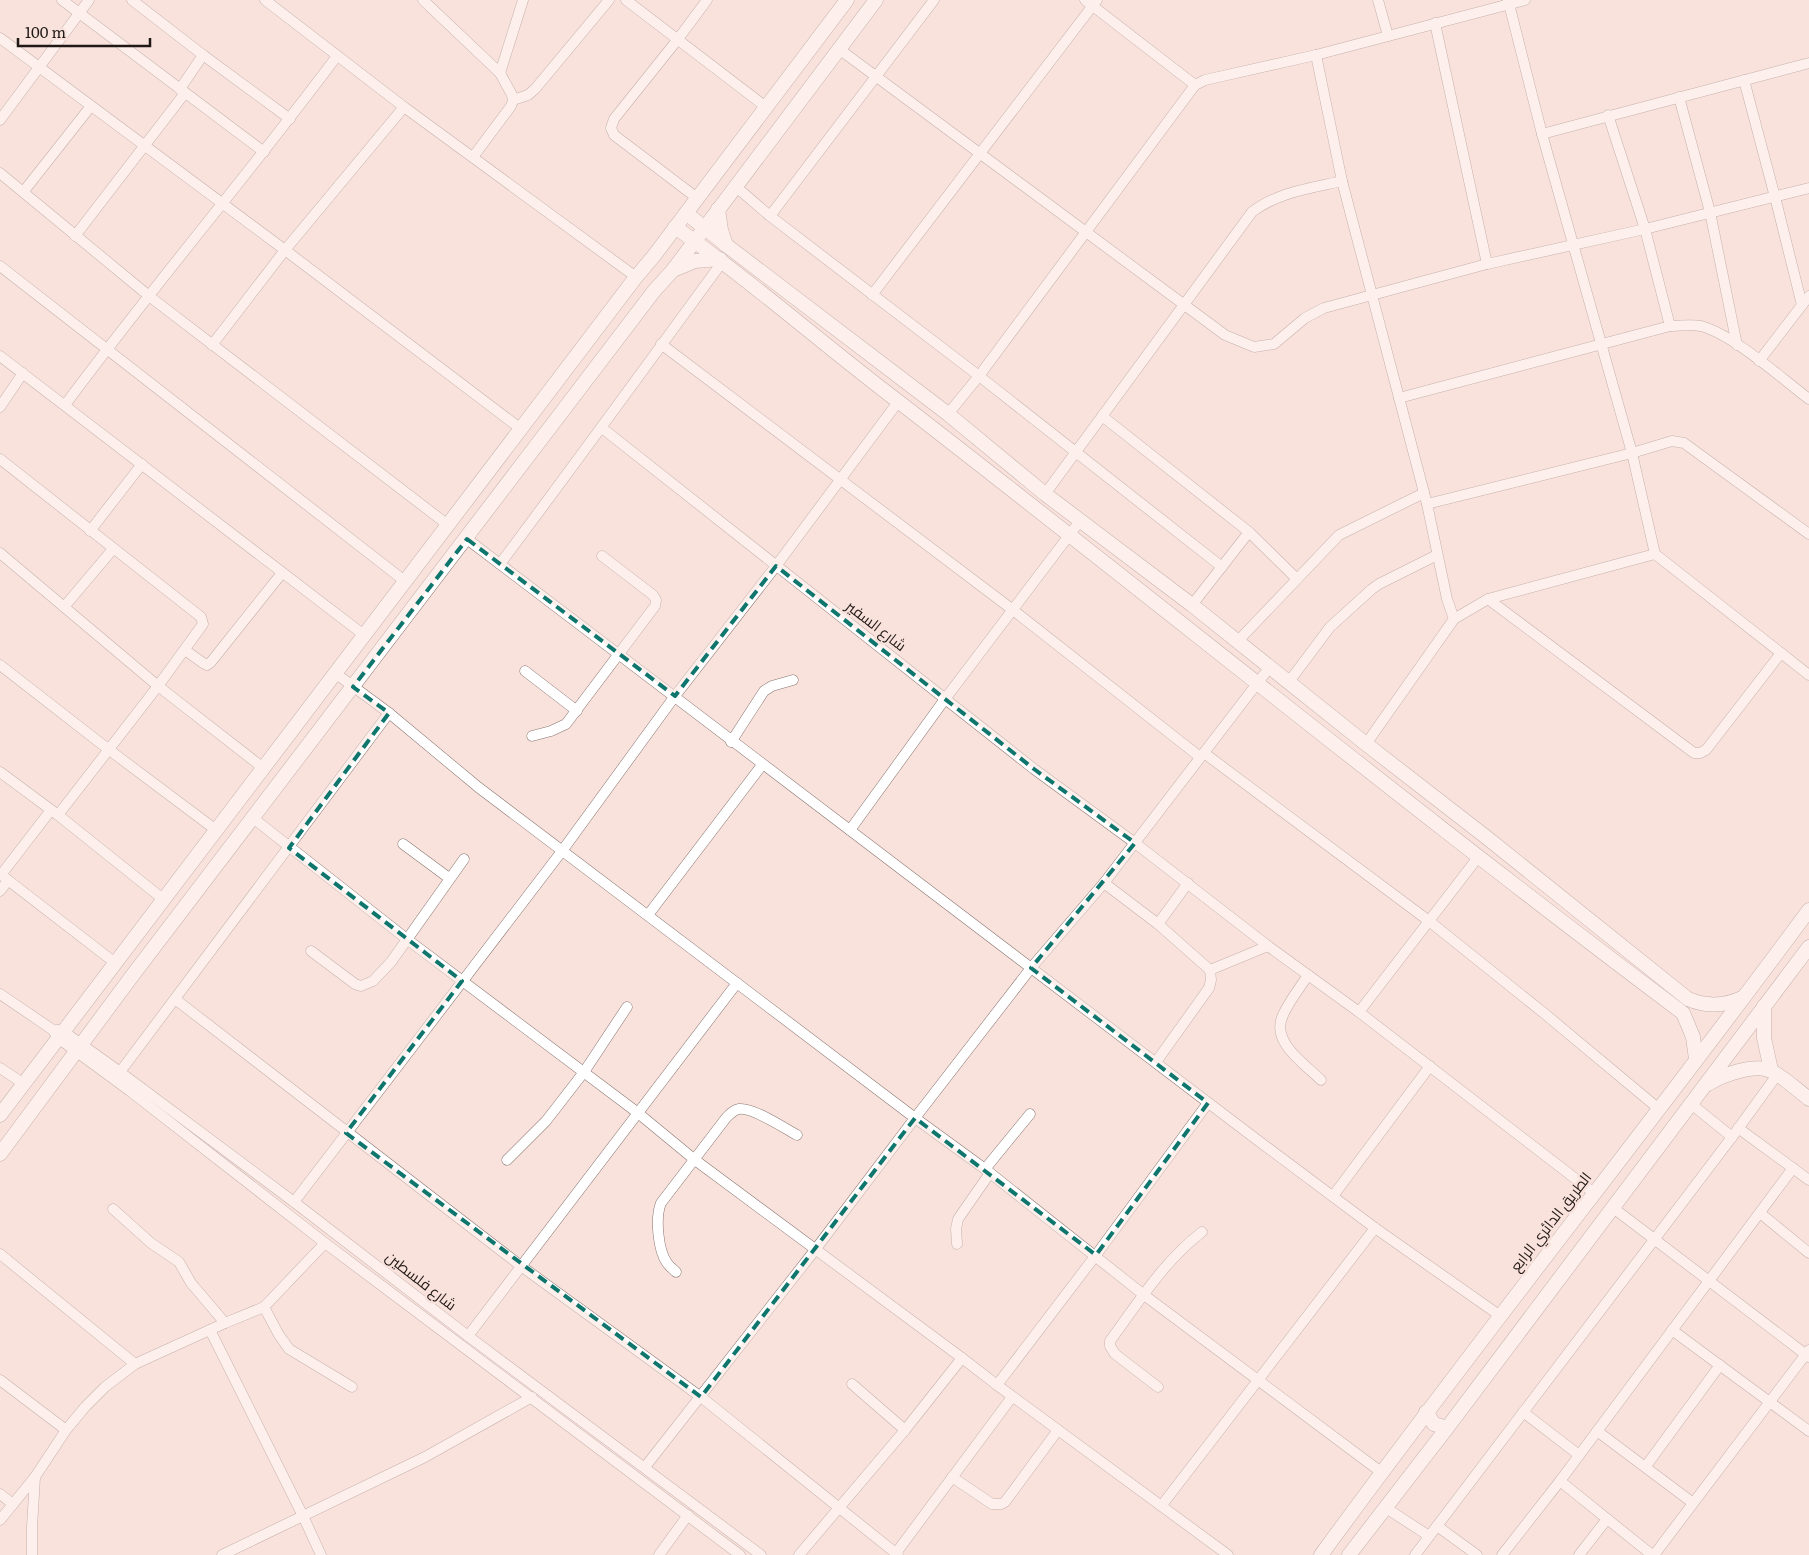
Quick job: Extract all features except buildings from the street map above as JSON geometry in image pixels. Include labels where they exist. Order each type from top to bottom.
[{"type":"main road","points":[[0,1115],[24,1084],[58,1033],[406,582],[847,0]]},
{"type":"main road","points":[[0,1154],[132,976],[467,539],[654,291],[673,270],[876,0]]},
{"type":"main road","points":[[718,209],[726,246]]},
{"type":"main road","points":[[686,213],[726,246],[948,414],[1045,494],[1156,578],[1494,843],[1688,999],[1702,1004],[1716,1005],[1731,1003],[1744,997]]},
{"type":"main road","points":[[675,227],[722,260],[898,402],[1257,682],[1356,762],[1683,1013],[1693,1037],[1696,1060]]},
{"type":"main road","points":[[673,270],[695,261],[722,260]]},
{"type":"main road","points":[[832,349],[844,334]]},
{"type":"main road","points":[[1144,594],[1156,578]]},
{"type":"main road","name":"الطريق الدائري الرابع","points":[[1321,1555],[1426,1412],[1809,910]]},
{"type":"main road","points":[[1349,1555],[1447,1428],[1809,947]]},
{"type":"main road","points":[[1764,1006],[1764,1038],[1774,1073]]},
{"type":"main road","points":[[1700,1090],[1733,1072],[1746,1070],[1774,1073],[1809,1099]]},
{"type":"main road","points":[[1426,1412],[1434,1424],[1447,1428]]},
{"type":"main road","points":[[1399,1449],[1412,1452],[1421,1462]]},
{"type":"street","points":[[62,0],[264,152]]},
{"type":"street","points":[[2,114],[89,0]]},
{"type":"street","points":[[132,0],[290,119]]},
{"type":"street","points":[[265,0],[404,107],[636,277]]},
{"type":"street","points":[[500,73],[523,0]]},
{"type":"street","points":[[513,100],[528,95],[535,89],[609,0]]},
{"type":"street","points":[[626,0],[766,107]]},
{"type":"street","points":[[697,198],[614,135],[611,128],[614,119],[707,0]]},
{"type":"street","points":[[770,216],[934,0]]},
{"type":"street","points":[[1378,0],[1388,36]]},
{"type":"street","points":[[948,414],[979,376],[1195,85],[1205,80],[1316,55],[1435,24],[1509,2],[1525,0]]},
{"type":"street","points":[[426,1],[500,73],[508,86],[513,100],[511,106],[473,157]]},
{"type":"street","points":[[872,295],[1092,2],[1195,85]]},
{"type":"street","points":[[1509,2],[1542,134],[1632,453],[1655,554],[1809,675]]},
{"type":"street","points":[[1435,24],[1486,264]]},
{"type":"street","points":[[0,38],[285,250],[521,430]]},
{"type":"street","points":[[839,50],[1183,305],[1225,335],[1254,347],[1274,344],[1305,318],[1314,313],[1372,295],[1486,264],[1645,229],[1809,188]]},
{"type":"street","points":[[75,236],[145,147],[203,55]]},
{"type":"street","points":[[1316,55],[1342,180],[1427,504],[1447,599],[1454,619]]},
{"type":"street","points":[[66,404],[106,349],[264,152],[337,56]]},
{"type":"street","points":[[1542,134],[1608,115],[1809,65]]},
{"type":"street","points":[[1744,80],[1776,197],[1802,305]]},
{"type":"street","points":[[1679,97],[1710,212],[1738,345]]},
{"type":"street","points":[[24,192],[91,106]]},
{"type":"street","points":[[212,345],[285,250],[404,107]]},
{"type":"street","points":[[1608,115],[1645,229],[1670,326]]},
{"type":"street","points":[[0,173],[149,296],[448,525]]},
{"type":"street","points":[[1045,494],[1252,212],[1276,197],[1342,180]]},
{"type":"street","points":[[735,186],[770,216],[979,376],[1222,567]]},
{"type":"street","points":[[500,564],[602,428],[722,260]]},
{"type":"street","points":[[0,266],[406,582]]},
{"type":"street","points":[[1759,361],[1809,296]]},
{"type":"street","points":[[1399,398],[1670,326],[1701,327],[1738,345],[1809,399]]},
{"type":"street","points":[[661,344],[1202,755],[1429,921],[1659,1109]]},
{"type":"street","points":[[0,356],[66,404],[364,635]]},
{"type":"street","points":[[0,406],[23,373]]},
{"type":"street","points":[[294,1202],[562,851],[675,696],[776,566],[898,402]]},
{"type":"street","points":[[1102,416],[1249,532],[1296,578]]},
{"type":"street","name":"شارع السفير","points":[[602,428],[1034,769],[1135,843],[1268,946],[1359,1012],[1594,1192]]},
{"type":"street","points":[[1427,504],[1632,453],[1672,441],[1684,443],[1809,534]]},
{"type":"street","points":[[0,459],[201,617],[203,624],[158,686],[3,876],[0,891]]},
{"type":"street","points":[[90,531],[142,464]]},
{"type":"street","points":[[1237,642],[1339,535],[1424,493]]},
{"type":"street","points":[[850,830],[945,699],[1080,521]]},
{"type":"street","points":[[1192,606],[1249,532]]},
{"type":"street","points":[[467,539],[675,696],[731,742],[850,830],[1208,1103],[1375,1228],[1500,1315]]},
{"type":"street","points":[[64,607],[113,548]]},
{"type":"street","points":[[0,553],[158,686],[262,768]]},
{"type":"street","points":[[1366,744],[1454,619],[1488,599],[1655,554]]},
{"type":"street","points":[[532,736],[551,731],[566,724],[655,606],[656,600],[648,590],[602,556]]},
{"type":"street","points":[[1288,683],[1330,627],[1372,588],[1437,556]]},
{"type":"street","points":[[185,650],[202,663],[207,664],[211,662],[282,573]]},
{"type":"street","points":[[1488,599],[1694,753],[1706,750],[1781,652]]},
{"type":"street","points":[[0,665],[216,830]]},
{"type":"street","points":[[645,1467],[816,1250],[915,1118],[1032,968],[1104,883],[1269,668]]},
{"type":"street","points":[[525,671],[577,711]]},
{"type":"street","points":[[335,673],[389,713],[478,787],[915,1118],[988,1171],[1144,1295],[1381,1472]]},
{"type":"street","points":[[731,742],[764,691],[772,686],[793,680]]},
{"type":"street","points":[[120,1072],[389,713]]},
{"type":"street","points":[[648,915],[762,765]]},
{"type":"street","points":[[0,772],[54,812],[163,899]]},
{"type":"street","points":[[253,818],[408,940],[638,1113],[696,1160],[1228,1555]]},
{"type":"street","points":[[403,844],[450,878]]},
{"type":"street","points":[[1359,1012],[1479,856]]},
{"type":"street","points":[[311,951],[355,984],[361,986],[373,981],[408,940],[464,859]]},
{"type":"street","points":[[3,876],[114,962]]},
{"type":"street","points":[[1104,883],[1158,924],[1210,970],[1211,980],[1209,988],[1156,1062]]},
{"type":"street","points":[[1158,924],[1188,884]]},
{"type":"street","points":[[1210,970],[1268,946]]},
{"type":"street","points":[[1308,975],[1282,1016],[1280,1031],[1286,1046],[1321,1080]]},
{"type":"street","points":[[468,1336],[737,983]]},
{"type":"street","name":"شارع فلسطين","points":[[0,994],[79,1048],[130,1091],[324,1243],[740,1555]]},
{"type":"street","points":[[174,999],[521,1266],[701,1397],[897,1554],[1012,1396]]},
{"type":"street","points":[[507,1160],[542,1126],[584,1072],[626,1007]]},
{"type":"street","name":"شارع فلسطين","points":[[79,1048],[120,1072],[761,1555]]},
{"type":"street","points":[[1333,1196],[1430,1066]]},
{"type":"street","points":[[0,1068],[24,1084]]},
{"type":"street","points":[[1415,1555],[1732,1137],[1774,1073]]},
{"type":"street","points":[[997,1385],[1208,1103]]},
{"type":"street","points":[[1690,1103],[1732,1137]]},
{"type":"street","points":[[676,1272],[667,1264],[664,1256],[658,1229],[658,1211],[661,1203],[696,1160],[726,1118],[732,1112],[740,1109],[752,1111],[797,1135]]},
{"type":"street","points":[[957,1244],[956,1229],[958,1219],[988,1171],[1030,1114]]},
{"type":"street","points":[[1738,1128],[1809,1180]]},
{"type":"street","points":[[1502,1555],[1793,1168]]},
{"type":"street","points":[[1560,1480],[1653,1555],[1808,1354],[1612,1207]]},
{"type":"street","points":[[113,1208],[151,1243],[179,1262],[191,1283],[225,1323]]},
{"type":"street","points":[[1760,1213],[1809,1253]]},
{"type":"street","points":[[1162,1506],[1375,1228]]},
{"type":"street","points":[[1158,1387],[1116,1354],[1110,1346],[1110,1341],[1176,1255],[1202,1232]]},
{"type":"street","points":[[0,1520],[36,1478],[66,1430],[94,1398],[135,1364],[264,1307],[324,1243]]},
{"type":"street","points":[[0,1254],[135,1364]]},
{"type":"street","points":[[264,1307],[279,1335],[290,1349],[352,1387]]},
{"type":"street","points":[[210,1330],[321,1555]]},
{"type":"street","points":[[1672,1330],[1809,1431]]},
{"type":"street","points":[[799,1555],[905,1430],[962,1358]]},
{"type":"street","points":[[1646,1466],[1720,1365]]},
{"type":"street","points":[[0,1380],[66,1430]]},
{"type":"street","points":[[852,1384],[905,1430]]},
{"type":"street","points":[[222,1555],[426,1456],[532,1398]]},
{"type":"street","points":[[1523,1412],[1579,1455]]},
{"type":"street","points":[[952,1477],[992,1504],[1001,1504],[1005,1502],[1058,1430]]},
{"type":"street","points":[[1597,1431],[1693,1503]]},
{"type":"street","points":[[600,1449],[607,1439]]},
{"type":"street","points":[[32,1555],[36,1478]]},
{"type":"street","points":[[0,1494],[13,1504]]},
{"type":"street","points":[[1386,1508],[1429,1536]]},
{"type":"street","points":[[659,1555],[688,1515]]},
{"type":"street","points":[[1579,1555],[1607,1518]]},
{"type":"street","points":[[1437,1526],[1477,1555]]},
{"type":"highlighted area","points":[[467,539],[675,696],[776,566],[1034,769],[1135,843],[1031,968],[1208,1103],[1096,1255],[915,1118],[701,1397],[346,1133],[462,981],[289,848],[389,713],[353,687]]}]
